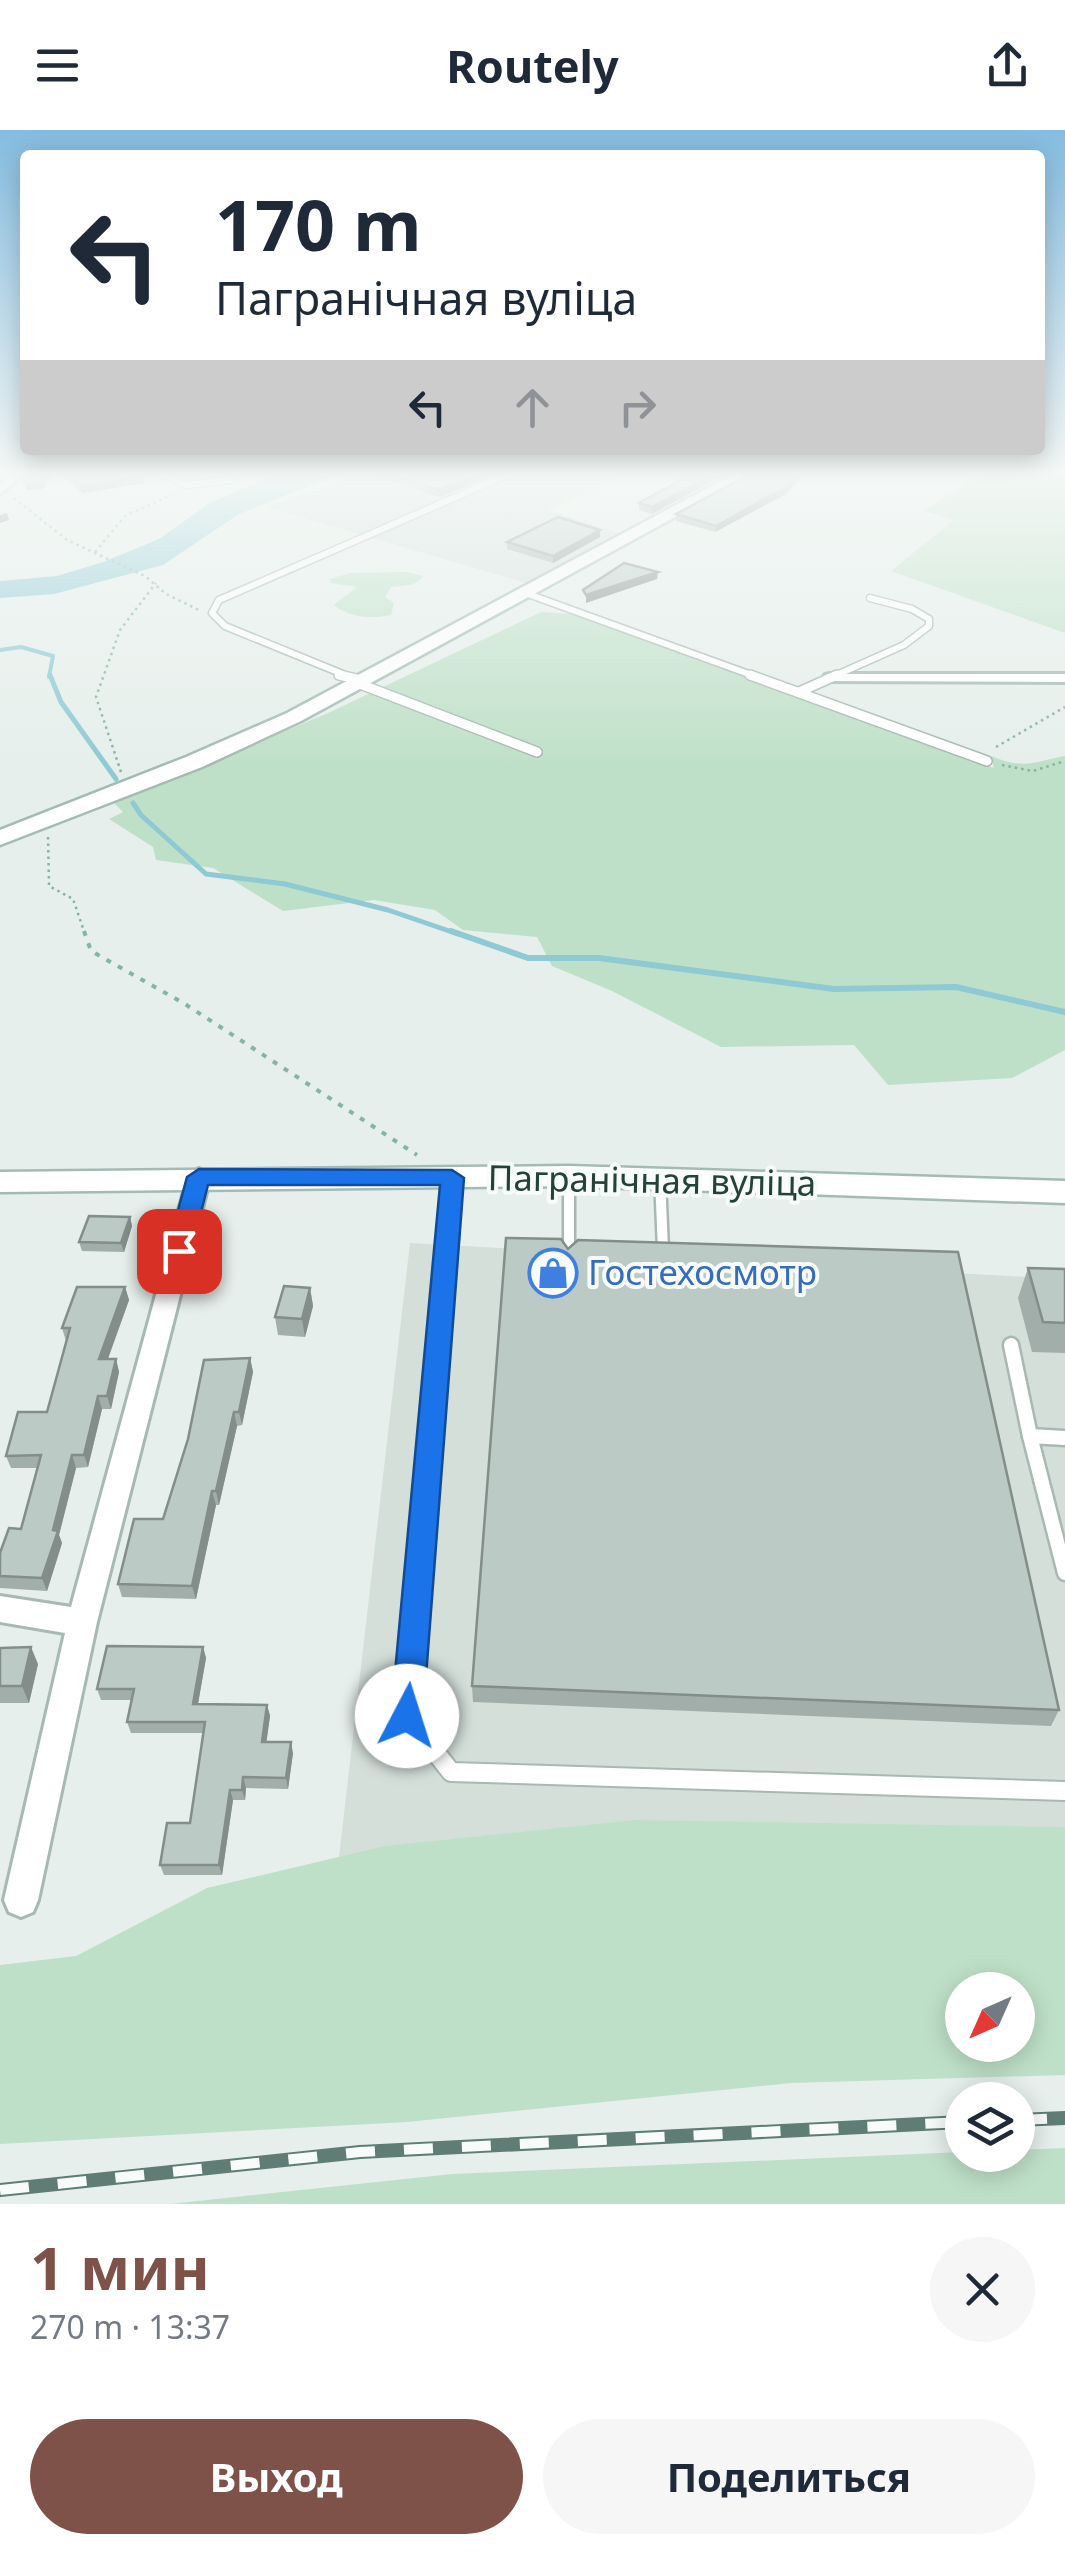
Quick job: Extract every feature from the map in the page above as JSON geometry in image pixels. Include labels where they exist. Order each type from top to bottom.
[{"type":"street","points":[[0,838],[194,762],[362,682],[570,571]]},
{"type":"street","points":[[830,678],[1065,678]]},
{"type":"street","name":"Пагранічная вуліца","points":[[0,1182],[570,1176],[1065,1192]]},
{"type":"street","points":[[21,1900],[82,1622],[199,1177]]},
{"type":"street","points":[[0,1609],[82,1622]]},
{"type":"lane","points":[[281,571],[219,600],[212,614],[226,626],[295,658],[537,752]]},
{"type":"lane","points":[[528,594],[982,759]]},
{"type":"lane","points":[[799,692],[904,645],[928,626],[928,619],[912,609],[870,598]]},
{"type":"lane","points":[[569,1258],[570,1176]]},
{"type":"lane","points":[[452,1178],[407,1716],[451,1772],[1065,1791]]},
{"type":"lane","points":[[660,1179],[663,1249]]},
{"type":"lane","points":[[1011,1345],[1065,1574]]},
{"type":"lane","points":[[1030,1436],[1065,1438]]},
{"type":"path","points":[[134,571],[183,604],[212,614]]},
{"type":"path","points":[[126,786],[96,697],[120,630],[156,583]]},
{"type":"path","points":[[982,759],[1065,707]]},
{"type":"path","points":[[982,759],[1033,771],[1065,761]]},
{"type":"path","points":[[47,818],[50,886],[72,899],[91,950],[185,1004],[452,1178]]},
{"type":"shaded area","points":[[484,571],[550,571],[526,583]]},
{"type":"shaded area","points":[[410,1243],[1065,1279],[1065,1843],[339,1857]]},
{"type":"green space","points":[[891,571],[1065,571],[1065,633]]},
{"type":"green space","points":[[407,572],[423,576],[413,584],[391,587],[385,597],[394,603],[391,615],[361,616],[334,605],[357,587],[331,583],[330,579],[350,573]]},
{"type":"green space","points":[[541,612],[572,614],[994,768],[991,756],[1021,764],[1065,756],[1065,1050],[1012,1078],[888,1085],[854,1045],[721,1047],[612,991],[552,966],[537,937],[463,930],[435,910],[374,900],[283,911],[213,868],[156,860],[153,847],[109,819],[123,812],[113,802],[326,714]]},
{"type":"green space","points":[[635,1820],[1065,1827],[1065,2075],[791,2083],[407,2122],[0,2144],[0,1965],[76,1956],[207,1888],[385,1846]]},
{"type":"green space","points":[[1065,2148],[1065,2204],[170,2204],[452,2174],[945,2153],[945,2172],[1035,2172],[1035,2149]]},
{"type":"water","points":[[74,571],[141,571],[54,594],[0,598],[0,581]]},
{"type":"building","points":[[612,571],[658,572],[586,595],[583,590]]},
{"type":"building","points":[[89,1216],[130,1217],[121,1243],[79,1242]]},
{"type":"building","points":[[506,1238],[561,1239],[568,1249],[578,1240],[958,1252],[1059,1710],[472,1686]]},
{"type":"building","points":[[1028,1268],[1065,1269],[1065,1323],[1043,1322]]},
{"type":"building","points":[[284,1286],[310,1288],[302,1319],[275,1317]]},
{"type":"building","points":[[77,1287],[125,1287],[99,1359],[116,1359],[107,1396],[98,1396],[84,1455],[72,1455],[53,1530],[58,1531],[42,1578],[0,1576],[0,1553],[9,1528],[21,1529],[41,1455],[6,1456],[18,1412],[47,1412],[70,1328],[62,1328]]},
{"type":"building","points":[[250,1358],[239,1412],[234,1412],[216,1491],[212,1491],[192,1586],[118,1584],[134,1519],[163,1519],[188,1439],[204,1360]]},
{"type":"building","points":[[107,1646],[203,1647],[193,1704],[267,1705],[262,1742],[291,1742],[286,1778],[243,1777],[242,1790],[230,1790],[219,1865],[160,1865],[167,1823],[190,1823],[205,1722],[127,1722],[134,1689],[97,1689]]},
{"type":"building","points":[[31,1647],[22,1686],[0,1686],[0,1648]]},
{"type":"waterway","points":[[0,650],[21,647],[53,656],[49,677]]},
{"type":"waterway","points":[[50,675],[61,702],[116,779]]},
{"type":"waterway","points":[[133,803],[141,815],[206,874],[285,884],[388,910],[458,934]]},
{"type":"waterway","points":[[451,931],[528,958],[599,958],[834,989],[956,987],[1065,1012]]},
{"type":"railway","points":[[1035,2119],[1065,2118]]},
{"type":"railway","points":[[0,2190],[360,2152],[945,2123]]},
{"type":"place","name":"Гостехосмотр","points":[[553,1273]]},
{"type":"route","points":[[179,1251],[199,1177],[452,1178],[407,1716]]}]
